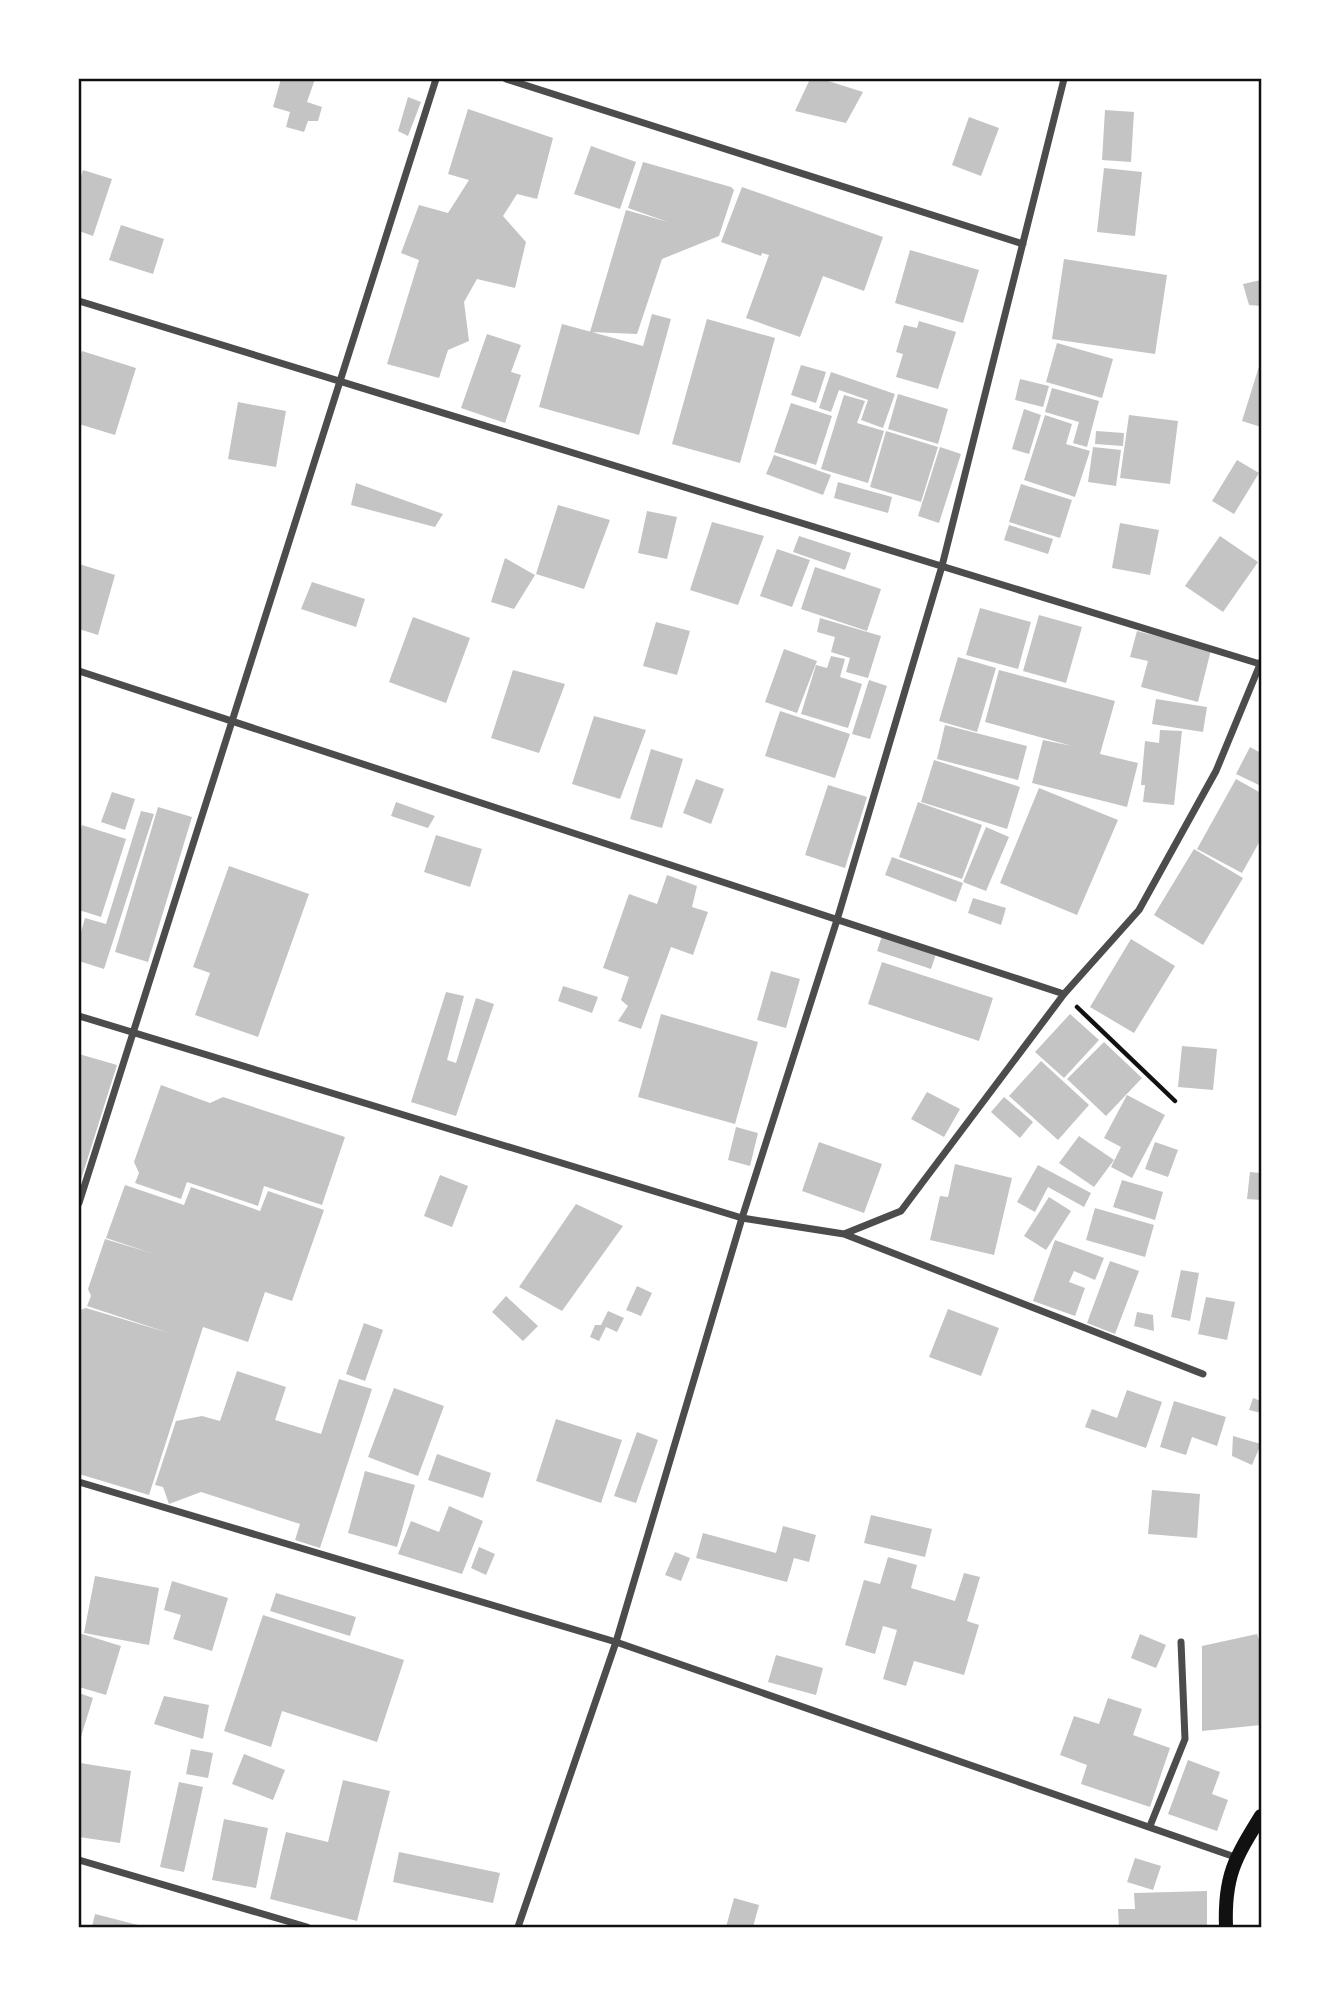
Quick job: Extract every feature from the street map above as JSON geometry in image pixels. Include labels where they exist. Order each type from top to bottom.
[{"type":"main road","points":[[1226,1927],[1225,1899],[1235,1857],[1261,1816]]},
{"type":"street","points":[[79,1203],[436,79]]},
{"type":"street","points":[[506,79],[1023,244]]},
{"type":"street","points":[[518,1927],[616,1642],[742,1218],[837,920],[942,566],[1064,79]]},
{"type":"street","points":[[79,301],[1261,663],[1216,771],[1139,910],[1064,994],[901,1211],[844,1234]]},
{"type":"street","points":[[79,671],[1064,994]]},
{"type":"street","points":[[79,1016],[742,1218],[844,1234],[1203,1374]]},
{"type":"street","points":[[79,1482],[616,1642],[1235,1857]]},
{"type":"street","points":[[1150,1826],[1185,1739],[1181,1642]]},
{"type":"street","points":[[79,1860],[307,1927]]},
{"type":"path","points":[[1064,994],[1175,1101]]},
{"type":"building","points":[[281,79],[315,79],[307,102],[322,107],[318,121],[308,121],[304,132],[286,127],[290,112],[273,107]]},
{"type":"building","points":[[810,79],[822,79],[863,92],[846,123],[795,111]]},
{"type":"building","points":[[408,97],[421,102],[408,136],[398,131]]},
{"type":"building","points":[[468,109],[553,138],[537,199],[517,194],[503,216],[526,242],[515,288],[477,279],[464,302],[469,341],[448,350],[439,378],[387,364],[419,260],[401,253],[419,205],[448,213],[469,180],[448,174]]},
{"type":"building","points":[[1105,110],[1134,112],[1131,162],[1102,160]]},
{"type":"building","points":[[969,117],[999,128],[981,176],[952,165]]},
{"type":"building","points":[[591,146],[636,162],[620,209],[574,194]]},
{"type":"building","points":[[643,162],[734,190],[719,236],[662,259],[637,334],[590,332],[626,210],[668,222],[628,208]]},
{"type":"building","points":[[1104,168],[1142,172],[1135,236],[1097,232]]},
{"type":"building","points":[[83,170],[112,179],[93,236],[79,231],[79,182]]},
{"type":"building","points":[[742,187],[883,237],[864,291],[823,276],[800,337],[746,318],[769,255],[762,253],[761,256],[721,242]]},
{"type":"building","points":[[121,225],[164,239],[153,274],[109,260]]},
{"type":"building","points":[[910,250],[979,270],[963,323],[895,303]]},
{"type":"building","points":[[1064,259],[1167,275],[1155,354],[1052,339]]},
{"type":"building","points":[[1261,280],[1261,306],[1249,305],[1243,284]]},
{"type":"building","points":[[652,314],[671,319],[639,435],[539,407],[562,324],[643,346]]},
{"type":"building","points":[[707,319],[775,338],[740,463],[672,444]]},
{"type":"building","points":[[919,321],[956,332],[938,389],[896,377],[903,354],[896,352],[904,325],[917,328]]},
{"type":"building","points":[[487,334],[521,345],[511,372],[521,375],[505,423],[461,408]]},
{"type":"building","points":[[1057,343],[1113,359],[1102,398],[1046,382]]},
{"type":"building","points":[[82,351],[136,368],[115,435],[79,424],[79,361]]},
{"type":"building","points":[[1261,360],[1261,427],[1242,421]]},
{"type":"building","points":[[801,365],[826,372],[816,403],[791,395]]},
{"type":"building","points":[[831,372],[895,394],[883,428],[861,420],[868,400],[839,390],[831,412],[819,408]]},
{"type":"building","points":[[1020,379],[1049,386],[1043,407],[1015,400]]},
{"type":"building","points":[[1052,388],[1099,401],[1087,447],[1073,443],[1079,422],[1045,412]]},
{"type":"building","points":[[898,394],[948,409],[938,444],[888,429]]},
{"type":"building","points":[[844,395],[865,401],[857,423],[884,431],[868,483],[821,469]]},
{"type":"building","points":[[238,402],[286,411],[276,467],[228,459]]},
{"type":"building","points":[[791,403],[832,416],[816,465],[774,452]]},
{"type":"building","points":[[1024,409],[1041,415],[1029,454],[1012,449]]},
{"type":"building","points":[[1045,415],[1072,424],[1066,444],[1090,451],[1075,497],[1024,480]]},
{"type":"building","points":[[1129,415],[1178,421],[1170,484],[1120,478]]},
{"type":"building","points":[[886,431],[938,447],[921,502],[870,487]]},
{"type":"building","points":[[1096,431],[1124,433],[1123,446],[1095,444]]},
{"type":"building","points":[[940,447],[961,454],[939,523],[918,516]]},
{"type":"building","points":[[1093,447],[1121,450],[1116,486],[1088,482]]},
{"type":"building","points":[[774,455],[831,475],[823,495],[766,474]]},
{"type":"building","points":[[1237,460],[1259,473],[1234,514],[1212,501]]},
{"type":"building","points":[[838,482],[892,497],[888,513],[834,498]]},
{"type":"building","points":[[356,483],[443,514],[435,527],[351,505]]},
{"type":"building","points":[[1021,484],[1072,500],[1060,538],[1009,522]]},
{"type":"building","points":[[558,505],[610,520],[584,589],[536,574]]},
{"type":"building","points":[[647,511],[677,517],[667,559],[638,553]]},
{"type":"building","points":[[712,522],[764,536],[738,605],[690,590]]},
{"type":"building","points":[[1120,523],[1159,530],[1150,575],[1112,568]]},
{"type":"building","points":[[1009,525],[1053,539],[1048,554],[1004,540]]},
{"type":"building","points":[[799,536],[851,553],[845,570],[793,552]]},
{"type":"building","points":[[1220,536],[1258,562],[1223,612],[1185,586]]},
{"type":"building","points":[[777,549],[810,560],[792,607],[760,596]]},
{"type":"building","points":[[505,558],[535,575],[514,609],[491,602]]},
{"type":"building","points":[[79,564],[115,575],[98,635],[79,629]]},
{"type":"building","points":[[815,567],[881,589],[867,631],[801,609]]},
{"type":"building","points":[[312,582],[365,599],[356,627],[301,609]]},
{"type":"building","points":[[980,608],[1031,622],[1018,669],[966,655]]},
{"type":"building","points":[[1039,615],[1082,627],[1066,683],[1023,671]]},
{"type":"building","points":[[413,617],[470,638],[446,703],[389,682]]},
{"type":"building","points":[[820,618],[881,636],[868,678],[846,672],[850,658],[831,652],[835,637],[817,632]]},
{"type":"building","points":[[656,622],[690,631],[677,675],[643,666]]},
{"type":"building","points":[[1137,631],[1211,650],[1198,702],[1141,687],[1148,661],[1130,657]]},
{"type":"building","points":[[784,649],[817,661],[797,713],[765,702]]},
{"type":"building","points":[[831,656],[845,659],[840,677],[862,684],[848,728],[801,714],[816,665],[827,668]]},
{"type":"building","points":[[958,657],[996,668],[977,732],[939,721]]},
{"type":"building","points":[[513,670],[565,684],[539,753],[491,738]]},
{"type":"building","points":[[999,670],[1115,701],[1100,754],[1138,763],[1127,807],[1032,783],[1043,740],[1072,746],[985,722]]},
{"type":"building","points":[[869,680],[887,686],[870,739],[852,734]]},
{"type":"building","points":[[1156,699],[1207,707],[1203,732],[1152,724]]},
{"type":"building","points":[[780,711],[850,734],[835,778],[765,756]]},
{"type":"building","points":[[594,716],[646,730],[620,799],[572,784]]},
{"type":"building","points":[[945,725],[1027,746],[1018,780],[937,759]]},
{"type":"building","points":[[1160,730],[1182,731],[1174,805],[1143,802],[1145,785],[1141,785],[1145,741],[1159,743]]},
{"type":"building","points":[[1250,747],[1261,753],[1261,786],[1236,774]]},
{"type":"building","points":[[651,749],[683,759],[662,828],[630,819]]},
{"type":"building","points":[[934,760],[1020,787],[1007,829],[921,802]]},
{"type":"building","points":[[696,779],[724,789],[711,824],[683,813]]},
{"type":"building","points":[[1236,779],[1261,793],[1261,839],[1242,873],[1197,849]]},
{"type":"building","points":[[828,785],[867,797],[845,868],[805,855]]},
{"type":"building","points":[[1039,788],[1118,820],[1077,915],[1000,883]]},
{"type":"building","points":[[112,792],[135,799],[125,830],[101,822]]},
{"type":"building","points":[[396,802],[435,816],[428,828],[391,816]]},
{"type":"building","points":[[918,802],[982,825],[962,879],[899,857]]},
{"type":"building","points":[[158,807],[192,817],[148,962],[115,952]]},
{"type":"building","points":[[141,811],[154,814],[104,969],[79,961],[79,939],[85,918],[106,924]]},
{"type":"building","points":[[82,825],[126,839],[101,917],[79,910],[79,836]]},
{"type":"building","points":[[986,827],[1009,837],[986,891],[963,882]]},
{"type":"building","points":[[436,835],[482,849],[470,887],[424,872]]},
{"type":"building","points":[[1194,849],[1243,878],[1203,945],[1154,915]]},
{"type":"building","points":[[892,857],[963,883],[956,902],[885,875]]},
{"type":"building","points":[[229,866],[309,894],[258,1037],[195,1015],[210,973],[193,967]]},
{"type":"building","points":[[667,875],[697,886],[692,907],[708,912],[693,955],[671,947],[641,1029],[618,1021],[628,1006],[621,1000],[629,977],[603,968],[629,894],[657,904]]},
{"type":"building","points":[[973,898],[1006,908],[1001,925],[968,913]]},
{"type":"building","points":[[882,936],[936,954],[931,969],[877,951]]},
{"type":"building","points":[[1131,939],[1175,966],[1134,1033],[1090,1007]]},
{"type":"building","points":[[882,962],[993,998],[979,1041],[868,1004]]},
{"type":"building","points":[[771,971],[800,979],[786,1028],[757,1020]]},
{"type":"building","points":[[563,986],[598,997],[592,1013],[558,1001]]},
{"type":"building","points":[[446,992],[464,996],[447,1060],[456,1063],[476,998],[494,1004],[456,1116],[411,1102]]},
{"type":"building","points":[[661,1014],[758,1042],[735,1124],[638,1097]]},
{"type":"building","points":[[1070,1014],[1099,1040],[1064,1078],[1035,1052]]},
{"type":"building","points":[[1104,1042],[1142,1078],[1106,1116],[1067,1079]]},
{"type":"building","points":[[1182,1046],[1217,1049],[1213,1090],[1178,1087]]},
{"type":"building","points":[[79,1054],[117,1065],[79,1186]]},
{"type":"building","points":[[1041,1061],[1089,1105],[1058,1140],[1009,1096]]},
{"type":"building","points":[[161,1085],[210,1103],[223,1097],[345,1137],[322,1205],[264,1186],[258,1206],[187,1182],[181,1199],[135,1183],[139,1173],[134,1162]]},
{"type":"building","points":[[927,1092],[960,1109],[944,1137],[911,1119]]},
{"type":"building","points":[[1127,1095],[1165,1115],[1132,1178],[1111,1167],[1121,1147],[1104,1138]]},
{"type":"building","points":[[1004,1097],[1033,1122],[1020,1138],[991,1112]]},
{"type":"building","points":[[736,1127],[758,1133],[750,1166],[728,1160]]},
{"type":"building","points":[[1079,1136],[1114,1160],[1094,1187],[1059,1163]]},
{"type":"building","points":[[819,1142],[882,1164],[864,1213],[802,1191]]},
{"type":"building","points":[[1155,1142],[1178,1150],[1168,1177],[1145,1169]]},
{"type":"building","points":[[955,1164],[1012,1178],[994,1255],[930,1240],[940,1196],[948,1197]]},
{"type":"building","points":[[1038,1165],[1091,1193],[1084,1207],[1048,1187],[1035,1212],[1017,1202]]},
{"type":"building","points":[[1250,1172],[1261,1173],[1261,1200],[1247,1199]]},
{"type":"building","points":[[440,1175],[468,1186],[452,1227],[424,1216]]},
{"type":"building","points":[[1122,1180],[1163,1192],[1155,1220],[1113,1207]]},
{"type":"building","points":[[125,1185],[184,1205],[191,1187],[260,1211],[268,1191],[324,1210],[292,1301],[265,1292],[248,1342],[203,1327],[149,1495],[79,1474],[80,1310],[86,1308],[169,1333],[87,1306],[91,1296],[88,1289],[105,1239],[151,1253],[106,1238]]},
{"type":"building","points":[[1049,1197],[1071,1211],[1046,1250],[1024,1236]]},
{"type":"building","points":[[576,1204],[623,1226],[562,1311],[519,1287]]},
{"type":"building","points":[[1095,1208],[1154,1225],[1145,1257],[1086,1240]]},
{"type":"building","points":[[1055,1240],[1104,1258],[1095,1280],[1074,1271],[1069,1282],[1085,1288],[1075,1316],[1033,1301]]},
{"type":"building","points":[[1110,1261],[1139,1271],[1115,1334],[1087,1323]]},
{"type":"building","points":[[1181,1270],[1199,1273],[1190,1321],[1171,1317]]},
{"type":"building","points":[[637,1286],[652,1293],[641,1316],[626,1310]]},
{"type":"building","points":[[506,1296],[538,1326],[523,1341],[492,1312]]},
{"type":"building","points":[[1206,1297],[1235,1302],[1227,1340],[1198,1334]]},
{"type":"building","points":[[948,1309],[999,1328],[981,1376],[929,1357]]},
{"type":"building","points":[[608,1311],[624,1318],[617,1332],[606,1327],[599,1341],[590,1337],[595,1325],[601,1325]]},
{"type":"building","points":[[1137,1312],[1153,1315],[1154,1331],[1134,1326]]},
{"type":"building","points":[[364,1323],[383,1330],[365,1381],[346,1374]]},
{"type":"building","points":[[237,1371],[286,1387],[275,1420],[321,1434],[339,1379],[372,1389],[320,1548],[295,1540],[300,1524],[201,1492],[169,1504],[163,1487],[155,1485],[176,1421],[202,1416],[220,1421]]},
{"type":"building","points":[[394,1388],[444,1406],[418,1476],[368,1457]]},
{"type":"building","points":[[1127,1390],[1162,1402],[1146,1448],[1085,1427],[1092,1409],[1117,1418]]},
{"type":"building","points":[[1253,1398],[1261,1401],[1261,1413],[1249,1410]]},
{"type":"building","points":[[1174,1401],[1226,1417],[1217,1446],[1192,1437],[1186,1455],[1160,1447]]},
{"type":"building","points":[[556,1419],[622,1440],[601,1503],[536,1481]]},
{"type":"building","points":[[637,1432],[658,1440],[636,1503],[614,1496]]},
{"type":"building","points":[[1233,1436],[1261,1444],[1252,1465],[1232,1456]]},
{"type":"building","points":[[437,1454],[491,1473],[483,1498],[428,1480]]},
{"type":"building","points":[[365,1471],[415,1485],[397,1547],[348,1533]]},
{"type":"building","points":[[1152,1490],[1200,1494],[1197,1538],[1148,1534]]},
{"type":"building","points":[[449,1506],[483,1521],[462,1574],[398,1554],[411,1521],[439,1532]]},
{"type":"building","points":[[871,1515],[932,1529],[925,1557],[864,1543]]},
{"type":"building","points":[[783,1526],[816,1535],[809,1562],[794,1558],[787,1582],[696,1558],[703,1533],[776,1553]]},
{"type":"building","points":[[479,1547],[495,1554],[486,1575],[471,1568]]},
{"type":"building","points":[[675,1552],[690,1558],[681,1581],[665,1575]]},
{"type":"building","points":[[888,1557],[917,1565],[911,1588],[955,1601],[964,1573],[980,1577],[967,1621],[979,1625],[964,1675],[914,1661],[906,1686],[883,1679],[897,1630],[883,1626],[875,1654],[845,1645],[864,1580],[880,1584]]},
{"type":"building","points":[[95,1576],[159,1588],[149,1645],[84,1633]]},
{"type":"building","points":[[172,1581],[228,1598],[212,1651],[173,1639],[181,1615],[164,1610]]},
{"type":"building","points":[[276,1593],[356,1617],[350,1636],[270,1611]]},
{"type":"building","points":[[263,1615],[404,1660],[377,1742],[282,1711],[271,1747],[224,1731]]},
{"type":"building","points":[[79,1633],[121,1646],[106,1695],[79,1687]]},
{"type":"building","points":[[1140,1634],[1166,1645],[1156,1668],[1131,1658]]},
{"type":"building","points":[[1257,1634],[1261,1645],[1261,1725],[1202,1731],[1202,1646]]},
{"type":"building","points":[[776,1655],[823,1668],[816,1695],[768,1682]]},
{"type":"building","points":[[79,1693],[93,1698],[79,1743]]},
{"type":"building","points":[[164,1696],[209,1705],[203,1739],[154,1724]]},
{"type":"building","points":[[1108,1698],[1142,1709],[1133,1735],[1170,1748],[1150,1807],[1081,1784],[1087,1765],[1060,1755],[1074,1716],[1099,1724]]},
{"type":"building","points":[[191,1749],[213,1753],[208,1778],[186,1774]]},
{"type":"building","points":[[244,1754],[285,1770],[273,1800],[232,1784]]},
{"type":"building","points":[[1188,1760],[1220,1772],[1212,1794],[1228,1800],[1217,1831],[1168,1814]]},
{"type":"building","points":[[80,1763],[131,1771],[120,1843],[79,1837]]},
{"type":"building","points":[[343,1780],[390,1791],[357,1921],[270,1899],[286,1832],[328,1842]]},
{"type":"building","points":[[179,1782],[203,1787],[184,1872],[160,1867]]},
{"type":"building","points":[[224,1819],[268,1828],[256,1888],[212,1880]]},
{"type":"building","points":[[399,1852],[500,1873],[493,1903],[393,1882]]},
{"type":"building","points":[[1135,1858],[1161,1866],[1153,1890],[1127,1882]]},
{"type":"building","points":[[1207,1891],[1207,1927],[1119,1927],[1118,1909],[1135,1909],[1134,1893]]},
{"type":"building","points":[[734,1898],[759,1905],[753,1927],[726,1927]]},
{"type":"building","points":[[95,1914],[138,1925],[92,1927]]}]
